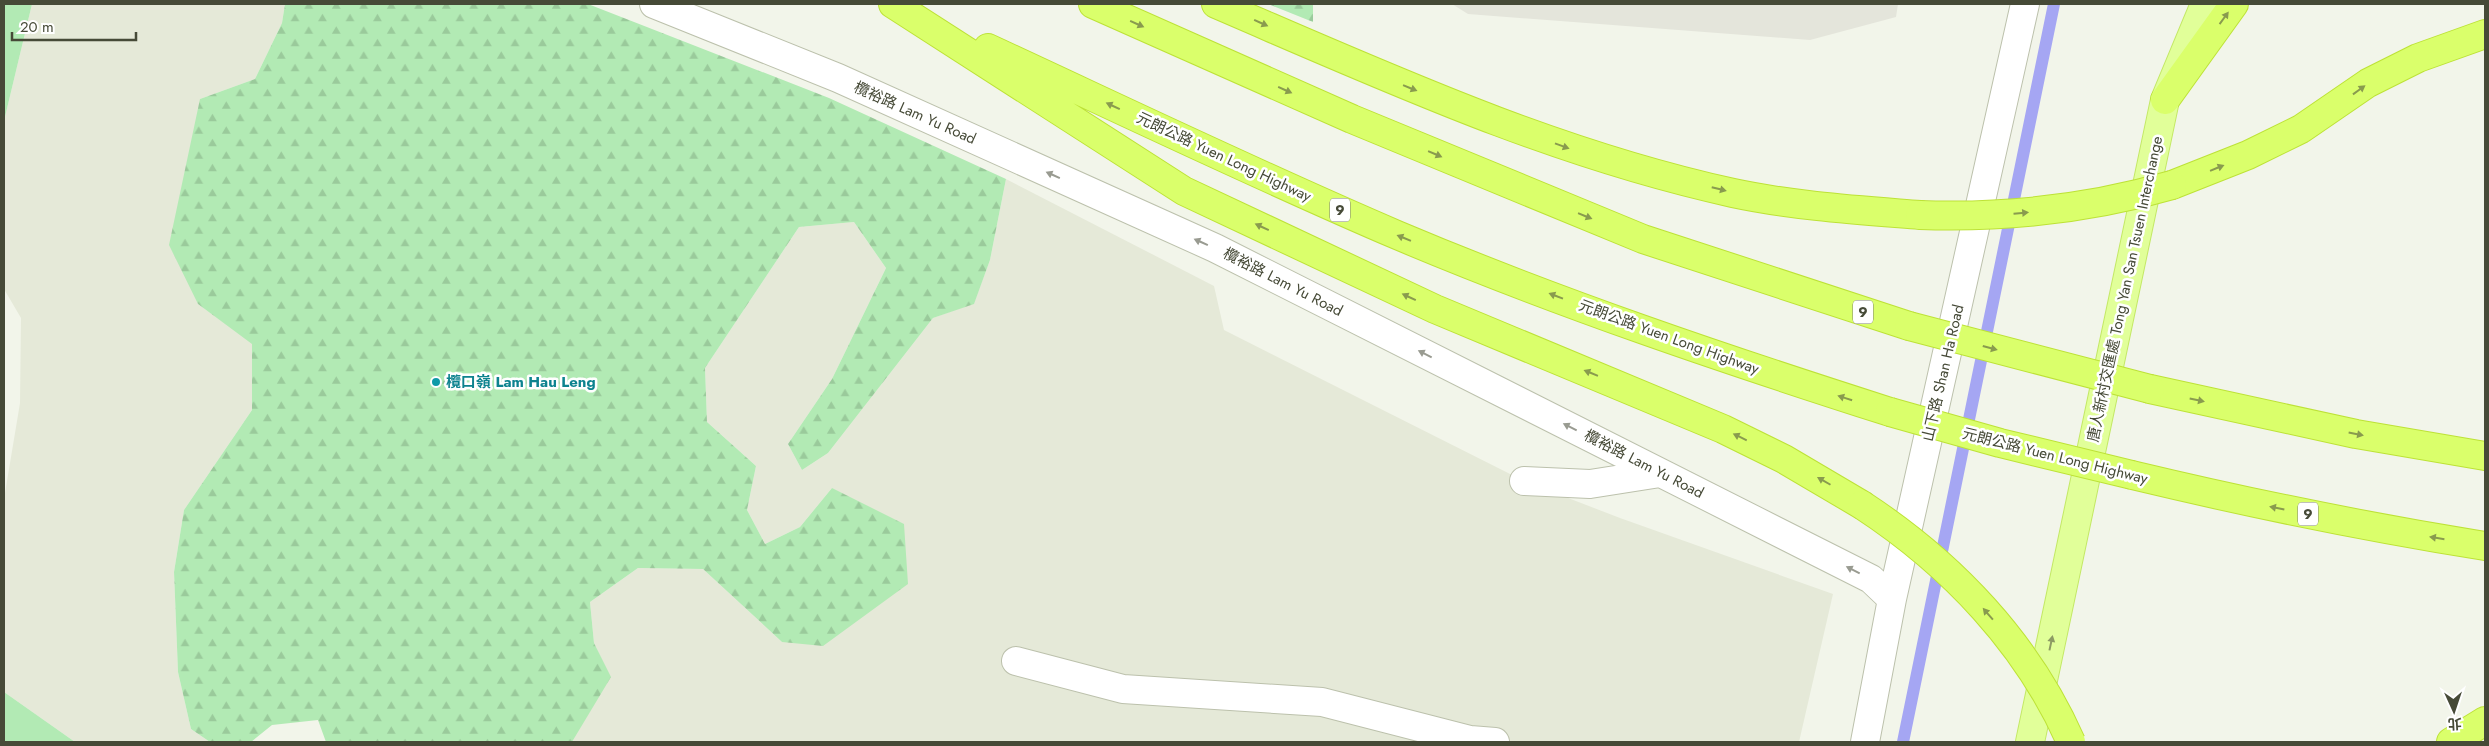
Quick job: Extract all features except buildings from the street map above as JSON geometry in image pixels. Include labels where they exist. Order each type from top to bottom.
[{"type":"highway","name":"元朗公路 Yuen Long Highway","points":[[893,4],[1281,184],[1400,236],[1671,341],[1890,412],[2000,443],[2242,501],[2403,533],[2485,546]]},
{"type":"highway","points":[[893,4],[1184,191],[1434,309],[1723,429],[1784,459],[1862,505],[1917,545],[1951,574],[1977,602],[2012,642],[2041,683],[2071,742]]},
{"type":"highway","name":"9","points":[[1092,4],[1352,119],[1643,239],[1909,326],[2150,389],[2356,434],[2485,456]]},
{"type":"highway","points":[[1216,4],[1406,86],[1496,122],[1583,153],[1734,193],[1834,208],[1920,215],[1970,216],[2046,211],[2132,196],[2172,185],[2248,156],[2301,129],[2368,83],[2418,58],[2485,34]]},
{"type":"highway","points":[[2165,100],[2234,4]]},
{"type":"highway","points":[[2451,742],[2485,721]]},
{"type":"main road","name":"唐人新村交匯處 Tong Yan San Tsuen Interchange","points":[[2030,742],[2165,100],[2205,4]]},
{"type":"street","name":"欖裕路 Lam Yu Road","points":[[654,4],[838,78],[1215,248],[1871,579],[1892,599]]},
{"type":"street","name":"山下路 Shan Ha Road","points":[[1865,742],[1892,599],[2025,4]]},
{"type":"street","points":[[1524,480],[1590,484],[1660,473]]},
{"type":"street","points":[[1016,661],[1123,690],[1322,702],[1470,740],[1495,742]]},
{"type":"shaded area","points":[[32,4],[285,4],[282,23],[255,79],[200,99],[198,304],[252,343],[252,410],[184,510],[174,572],[178,672],[191,729],[210,742],[75,742],[4,692],[4,499],[20,403],[21,318],[4,289],[4,121]]},
{"type":"shaded area","points":[[1452,4],[1898,4],[1896,17],[1810,40],[1468,14]]},
{"type":"shaded area","points":[[1006,179],[1214,286],[1224,330],[1524,481],[1620,518],[1833,594],[1799,742],[572,742],[610,677],[594,643],[590,602],[638,568],[703,569],[782,642],[832,488],[800,527],[765,544],[747,510],[756,466],[707,422],[705,368],[799,227],[854,222],[886,268],[832,379],[788,444],[802,470],[828,453],[933,318],[974,303],[990,260]]},
{"type":"green space","points":[[4,4],[32,4],[4,121]]},
{"type":"green space","points":[[285,4],[588,4],[829,98],[1006,179],[990,260],[974,304],[933,318],[828,453],[802,470],[788,444],[832,379],[886,268],[854,222],[799,227],[705,368],[707,422],[756,466],[747,510],[765,544],[800,527],[832,488],[904,524],[908,584],[823,646],[782,642],[703,569],[638,568],[590,602],[594,643],[611,677],[572,742],[326,742],[318,720],[272,725],[251,742],[210,742],[191,729],[178,672],[174,572],[184,510],[252,410],[252,344],[198,304],[169,245],[200,99],[255,79],[282,23]]},
{"type":"green space","points":[[1268,4],[1313,4],[1313,22]]},
{"type":"green space","points":[[4,692],[75,742],[4,742]]},
{"type":"waterway","points":[[1903,742],[2054,4]]},
{"type":"place","name":"欖口嶺 Lam Hau Leng","points":[[436,382]]}]
